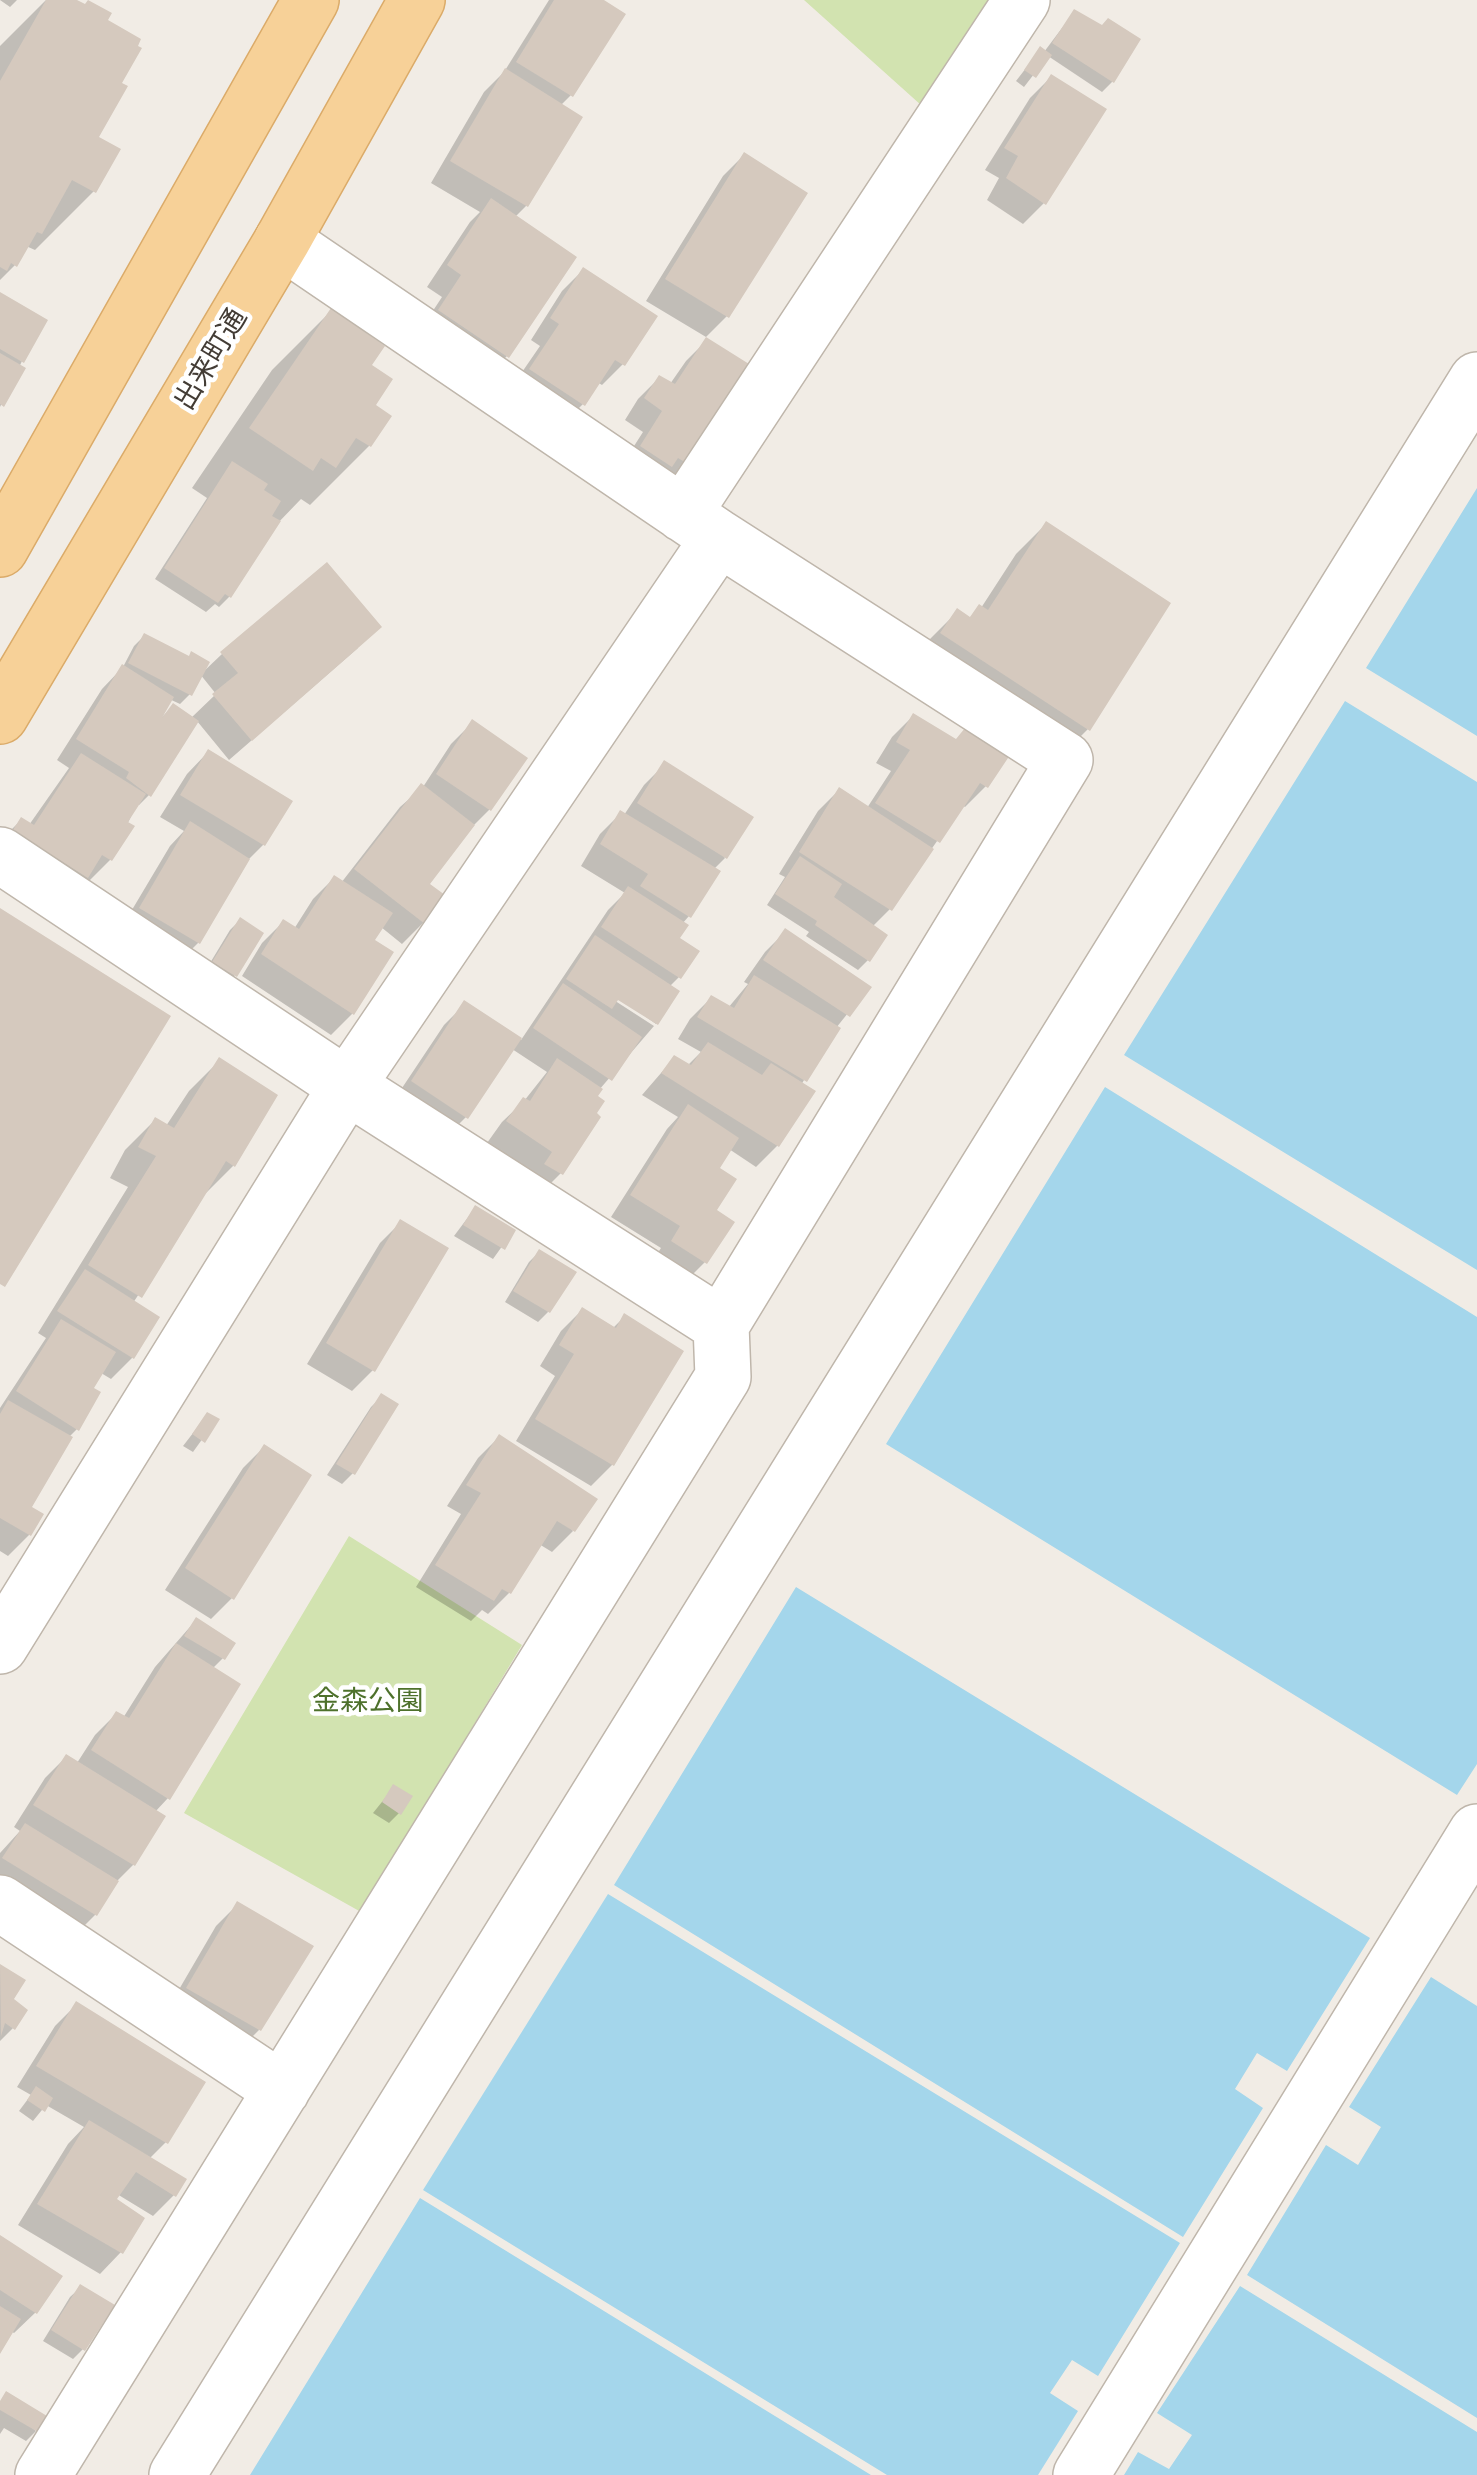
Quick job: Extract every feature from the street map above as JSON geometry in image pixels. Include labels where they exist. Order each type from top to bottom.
[{"type":"main road","points":[[0,549],[311,0]]},
{"type":"main road","name":"出来町通","points":[[0,716],[282,241],[418,0]]},
{"type":"street","points":[[0,1646],[701,526],[941,123],[1022,0]]},
{"type":"street","points":[[43,2475],[723,1377],[721,1325],[1066,760],[701,526],[282,241]]},
{"type":"street","points":[[177,2475],[1477,380]]},
{"type":"street","points":[[0,854],[347,1086],[721,1325]]},
{"type":"street","points":[[1081,2475],[1477,1832]]},
{"type":"street","points":[[0,1902],[282,2090]]},
{"type":"green space","points":[[804,0],[1022,0],[941,123]]},
{"type":"green space","name":"金森公園","points":[[349,1536],[522,1645],[361,1912],[184,1813]]},
{"type":"water","points":[[1477,488],[1477,736],[1366,668]]},
{"type":"water","points":[[1345,701],[1477,782],[1477,1270],[1124,1055]]},
{"type":"water","points":[[1105,1087],[1477,1317],[1477,1764],[1457,1795],[886,1444]]},
{"type":"water","points":[[796,1587],[1370,1938],[1287,2071],[1257,2053],[1235,2089],[1263,2108],[1183,2237],[614,1885]]},
{"type":"water","points":[[608,1894],[1180,2243],[1098,2376],[1072,2360],[1050,2393],[1078,2411],[1038,2475],[887,2475],[423,2190]]},
{"type":"water","points":[[1431,1977],[1477,2006],[1477,2418],[1247,2275],[1326,2145],[1358,2165],[1381,2127],[1349,2107]]},
{"type":"water","points":[[420,2198],[871,2475],[250,2475]]},
{"type":"water","points":[[1240,2286],[1477,2432],[1477,2475],[1124,2475],[1138,2452],[1169,2469],[1192,2435],[1157,2413]]},
{"type":"building","points":[[46,0],[77,0],[85,4],[88,0],[112,13],[108,20],[141,39],[138,46],[142,48],[122,83],[128,86],[99,137],[121,149],[96,193],[72,180],[42,234],[37,232],[17,267],[11,263],[7,271],[0,267],[0,81]]},
{"type":"building","points":[[554,0],[604,0],[626,14],[573,97],[516,62]]},
{"type":"building","points":[[1074,9],[1102,25],[1108,18],[1141,39],[1114,83],[1052,43]]},
{"type":"building","points":[[1040,46],[1052,55],[1036,78],[1024,70]]},
{"type":"building","points":[[505,68],[583,117],[528,207],[450,161]]},
{"type":"building","points":[[1051,74],[1107,109],[1046,205],[1006,178],[1018,156],[1004,148]]},
{"type":"building","points":[[744,152],[808,193],[729,318],[665,279]]},
{"type":"building","points":[[491,198],[577,257],[509,358],[438,310],[461,275],[447,265]]},
{"type":"building","points":[[583,267],[658,316],[625,366],[615,360],[585,406],[529,369],[559,324],[550,318]]},
{"type":"building","points":[[0,292],[48,320],[24,363],[0,349]]},
{"type":"building","points":[[331,308],[385,346],[372,365],[393,379],[376,405],[392,416],[371,447],[356,438],[336,468],[321,458],[313,471],[249,428]]},
{"type":"building","points":[[706,337],[757,369],[693,467],[678,458],[672,467],[640,446],[662,411],[644,398],[659,375],[675,384]]},
{"type":"building","points":[[0,353],[26,368],[4,407],[0,404]]},
{"type":"building","points":[[232,461],[268,484],[264,490],[281,501],[272,516],[281,521],[231,598],[225,594],[218,603],[164,568]]},
{"type":"building","points":[[1046,521],[1171,603],[1090,731],[940,633],[957,608],[970,617],[979,604],[988,610]]},
{"type":"building","points":[[327,562],[382,627],[252,741],[212,694],[238,673],[220,652]]},
{"type":"building","points":[[144,633],[210,662],[192,696],[128,663]]},
{"type":"building","points":[[122,664],[174,697],[162,718],[173,703],[199,721],[151,797],[126,778],[129,772],[76,739]]},
{"type":"building","points":[[913,713],[956,739],[965,728],[1010,755],[988,788],[980,783],[940,843],[875,803],[910,750],[896,742]]},
{"type":"building","points":[[472,719],[528,758],[491,811],[436,774]]},
{"type":"building","points":[[208,749],[293,801],[265,846],[180,795]]},
{"type":"building","points":[[81,753],[146,794],[128,822],[135,826],[112,861],[102,855],[88,878],[58,859],[53,866],[8,838],[21,817],[34,825]]},
{"type":"building","points":[[664,760],[754,817],[727,859],[637,803]]},
{"type":"building","points":[[421,783],[475,825],[430,884],[445,895],[425,924],[354,869]]},
{"type":"building","points":[[839,787],[934,849],[892,911],[799,852]]},
{"type":"building","points":[[620,810],[721,871],[691,918],[640,886],[648,874],[600,844]]},
{"type":"building","points":[[190,821],[250,859],[200,944],[139,908]]},
{"type":"building","points":[[800,856],[842,884],[834,897],[888,935],[870,962],[775,894]]},
{"type":"building","points":[[334,875],[393,913],[375,940],[394,952],[354,1015],[261,954],[283,919],[299,929]]},
{"type":"building","points":[[628,886],[689,925],[680,938],[700,951],[681,979],[601,927]]},
{"type":"building","points":[[0,908],[171,1016],[5,1287],[0,1284]]},
{"type":"building","points":[[240,917],[264,933],[237,977],[212,962]]},
{"type":"building","points":[[785,928],[872,987],[850,1017],[763,960]]},
{"type":"building","points":[[595,935],[680,991],[658,1025],[618,1000],[612,1009],[566,979]]},
{"type":"building","points":[[754,975],[841,1028],[807,1082],[697,1017],[711,995],[734,1008]]},
{"type":"building","points":[[563,983],[642,1037],[612,1081],[533,1028]]},
{"type":"building","points":[[464,1000],[522,1038],[468,1119],[411,1081]]},
{"type":"building","points":[[708,1042],[762,1075],[771,1063],[816,1091],[779,1147],[661,1073],[674,1055],[691,1065]]},
{"type":"building","points":[[219,1057],[278,1095],[235,1167],[226,1161],[142,1298],[88,1265],[156,1156],[138,1147],[155,1117],[174,1128]]},
{"type":"building","points":[[557,1058],[603,1089],[598,1096],[605,1101],[597,1113],[601,1117],[563,1175],[544,1164],[552,1152],[506,1121],[523,1097],[530,1101]]},
{"type":"building","points":[[688,1104],[739,1138],[720,1168],[737,1179],[717,1210],[735,1222],[707,1264],[671,1241],[680,1226],[630,1195]]},
{"type":"building","points":[[475,1205],[516,1230],[505,1250],[463,1225]]},
{"type":"building","points":[[400,1219],[449,1248],[375,1372],[326,1343]]},
{"type":"building","points":[[539,1249],[577,1272],[550,1313],[513,1291]]},
{"type":"building","points":[[85,1269],[160,1317],[134,1359],[57,1311]]},
{"type":"building","points":[[582,1307],[616,1328],[624,1313],[684,1351],[614,1466],[535,1419],[574,1354],[559,1345]]},
{"type":"building","points":[[61,1319],[116,1352],[94,1388],[101,1392],[79,1431],[16,1391]]},
{"type":"building","points":[[381,1393],[399,1404],[355,1475],[336,1464]]},
{"type":"building","points":[[8,1400],[73,1437],[32,1507],[44,1514],[31,1536],[0,1518],[0,1414]]},
{"type":"building","points":[[207,1412],[220,1419],[205,1443],[192,1434]]},
{"type":"building","points":[[499,1434],[598,1499],[575,1532],[557,1521],[511,1594],[502,1589],[494,1601],[435,1565],[481,1493],[466,1485]]},
{"type":"building","points":[[264,1444],[312,1475],[234,1600],[185,1568]]},
{"type":"building","points":[[196,1617],[236,1643],[225,1660],[184,1636]]},
{"type":"building","points":[[176,1643],[241,1684],[170,1800],[91,1750],[116,1711],[129,1718]]},
{"type":"building","points":[[66,1754],[166,1816],[135,1866],[33,1805]]},
{"type":"building","points":[[393,1784],[413,1796],[401,1815],[382,1802]]},
{"type":"building","points":[[25,1823],[119,1881],[97,1916],[2,1858]]},
{"type":"building","points":[[237,1901],[314,1946],[261,2031],[186,1988]]},
{"type":"building","points":[[0,1964],[26,1980],[14,1999],[28,2010],[15,2030],[5,2023],[1,2036]]},
{"type":"building","points":[[76,2001],[206,2082],[168,2144],[36,2066]]},
{"type":"building","points":[[36,2086],[53,2098],[45,2112],[27,2100]]},
{"type":"building","points":[[89,2120],[187,2179],[176,2197],[136,2172],[117,2199],[145,2218],[123,2254],[37,2204]]},
{"type":"building","points":[[0,2235],[63,2276],[37,2314],[0,2290]]},
{"type":"building","points":[[80,2284],[115,2305],[85,2351],[51,2330]]},
{"type":"building","points":[[0,2306],[21,2319],[0,2354]]},
{"type":"building","points":[[6,2391],[47,2416],[38,2432],[0,2410]]}]
